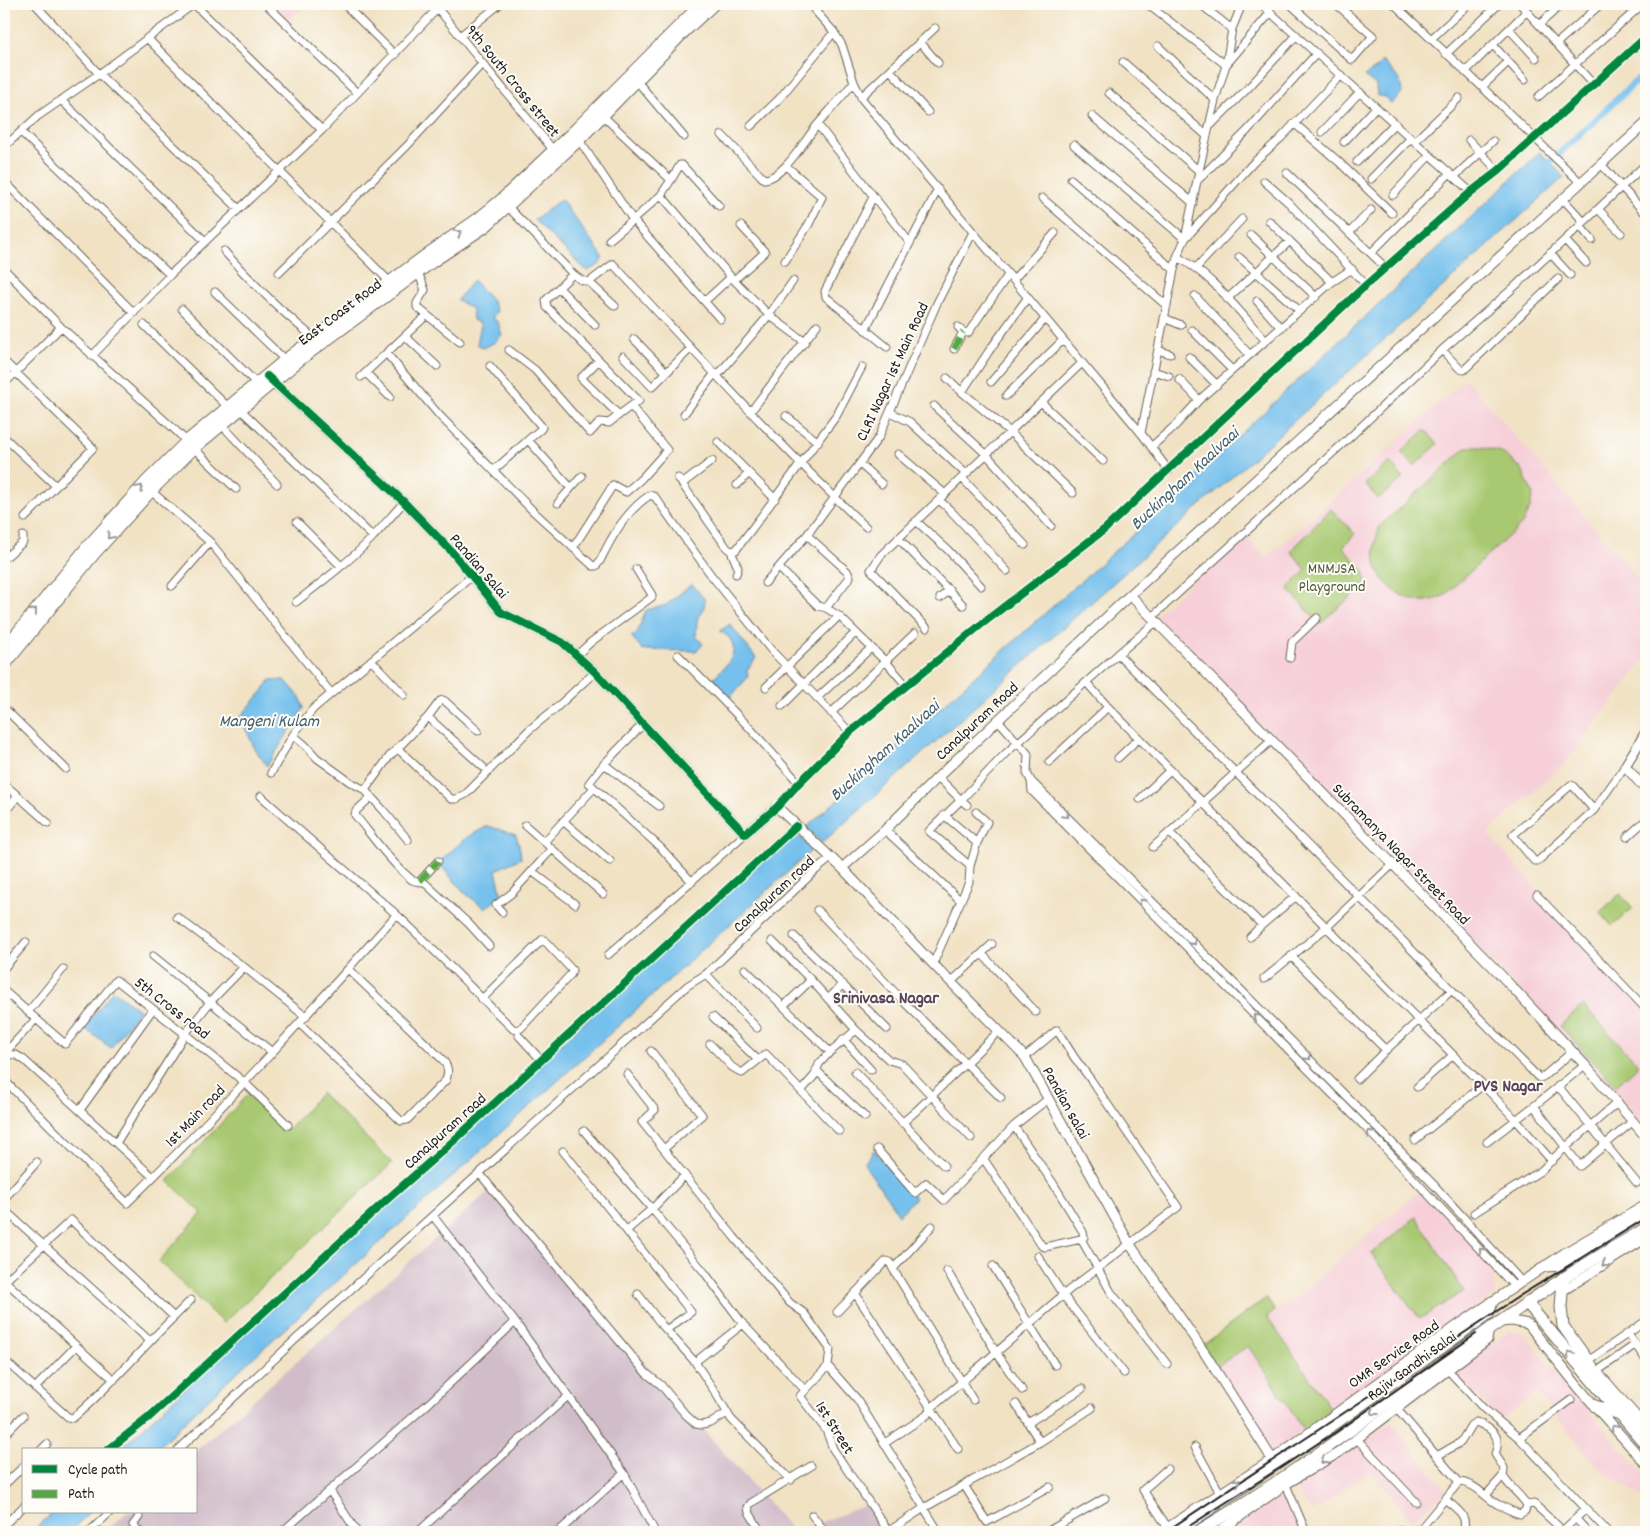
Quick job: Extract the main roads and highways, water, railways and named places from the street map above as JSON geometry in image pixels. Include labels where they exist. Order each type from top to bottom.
[{"type":"main road","name":"East Coast Road","points":[[4,649],[88,547],[146,482],[191,445],[241,410],[270,380],[285,360],[314,338],[390,282],[486,226],[579,140],[636,80],[714,4]]},
{"type":"main road","name":"East Coast Road","points":[[4,666],[94,554],[191,445],[228,407],[257,384],[270,380],[301,359],[418,272],[429,259],[501,200],[554,151],[697,5]]},
{"type":"main road","points":[[1546,1266],[1560,1265],[1646,1212]]},
{"type":"main road","name":"Rajiv Gandhi Salai","points":[[1196,1532],[1284,1481],[1302,1464],[1499,1322],[1563,1278],[1646,1228]]},
{"type":"main road","points":[[1563,1278],[1561,1307],[1563,1326],[1601,1369],[1646,1428]]},
{"type":"main road","name":"Rajiv Gandhi Salai","points":[[1168,1531],[1275,1462],[1295,1452],[1488,1314],[1492,1302]]},
{"type":"main road","points":[[1527,1303],[1646,1445]]},
{"type":"main road","points":[[1595,1406],[1620,1414]]},
{"type":"main road","points":[[1295,1452],[1302,1464]]},
{"type":"water","points":[[1382,61],[1400,80],[1402,93],[1391,104],[1384,96],[1377,96],[1376,85],[1364,76],[1376,69]]},
{"type":"water","points":[[1540,152],[1564,177],[1240,470],[822,843],[806,828],[1159,511]]},
{"type":"water","points":[[561,199],[603,257],[599,265],[587,271],[534,220]]},
{"type":"water","points":[[473,280],[492,301],[497,311],[492,318],[498,322],[502,335],[495,342],[484,348],[477,344],[481,324],[473,320],[472,309],[457,300]]},
{"type":"water","points":[[692,584],[705,600],[704,607],[697,620],[696,636],[703,644],[697,651],[643,650],[631,636],[637,633],[646,610],[666,605]]},
{"type":"water","points":[[730,624],[756,658],[747,670],[748,677],[728,700],[712,679],[732,656],[733,645],[729,638],[720,631]]},
{"type":"water","name":"Mangeni Kulam","points":[[285,680],[300,697],[304,708],[267,766],[255,749],[240,717],[263,691],[269,681]]},
{"type":"water","points":[[488,826],[516,835],[521,858],[496,870],[502,896],[485,908],[467,895],[438,863],[467,837]]},
{"type":"water","points":[[793,830],[812,850],[223,1385],[157,1448],[121,1448]]},
{"type":"water","points":[[113,990],[139,1010],[111,1048],[84,1028]]},
{"type":"water","points":[[874,1150],[915,1198],[899,1215],[864,1164]]},
{"type":"water","points":[[51,1514],[88,1514],[69,1532],[32,1532]]},
{"type":"waterway","name":"Buckingham Kaalvaai","points":[[1544,168],[1646,72]]},
{"type":"railway","points":[[1165,1532],[1521,1295],[1646,1218]]},
{"type":"railway","points":[[1180,1532],[1339,1430],[1476,1334]]},
{"type":"district","name":"Srinivasa Nagar","points":[[886,997]]},
{"type":"district","name":"PVS Nagar","points":[[1508,1085]]},
{"type":"park label","name":"MNMJSA Playground","points":[[1332,576]]}]
